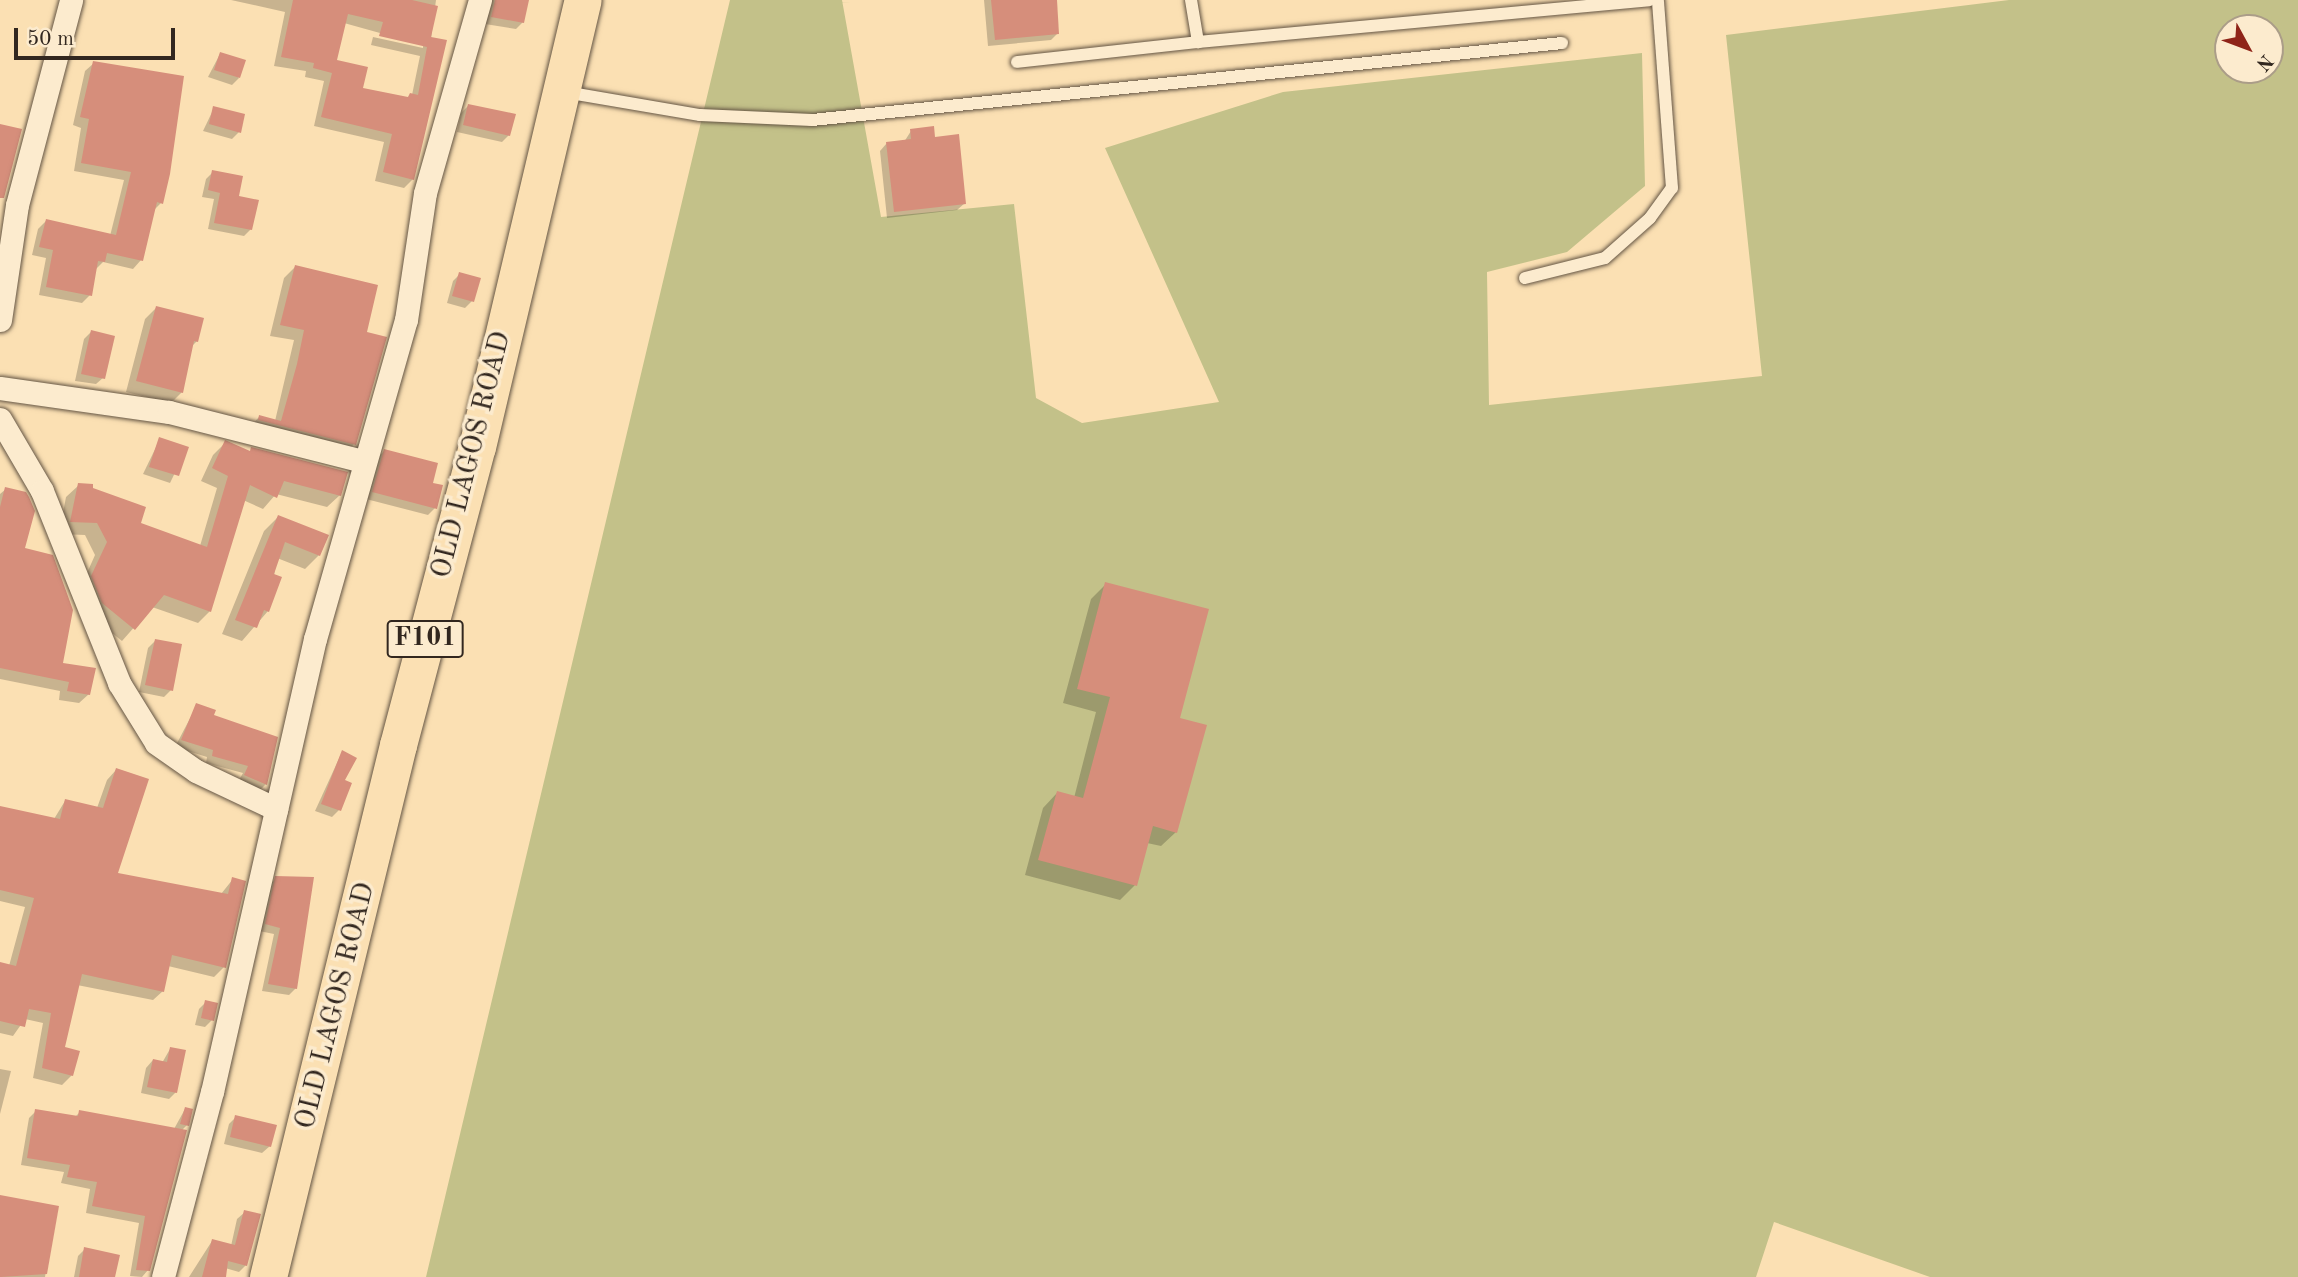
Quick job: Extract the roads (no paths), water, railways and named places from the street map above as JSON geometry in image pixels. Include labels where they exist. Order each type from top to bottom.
[{"type":"main road","name":"OLD LAGOS ROAD","points":[[268,1277],[398,745],[477,447],[583,0]]},
{"type":"street","points":[[0,311],[17,205],[71,0]]},
{"type":"street","points":[[163,1277],[212,1092],[315,639],[363,461],[406,320],[425,193],[480,0]]},
{"type":"street","points":[[0,388],[169,412],[363,461]]},
{"type":"street","points":[[0,419],[42,491],[119,683],[156,743],[196,771],[276,809]]},
{"type":"lane","points":[[1191,0],[1198,42]]},
{"type":"lane","points":[[1017,62],[1198,42],[1649,0]]},
{"type":"lane","points":[[1525,278],[1605,258],[1650,218],[1671,188],[1658,0]]},
{"type":"lane","points":[[561,91],[700,115],[812,120],[1562,43]]}]
